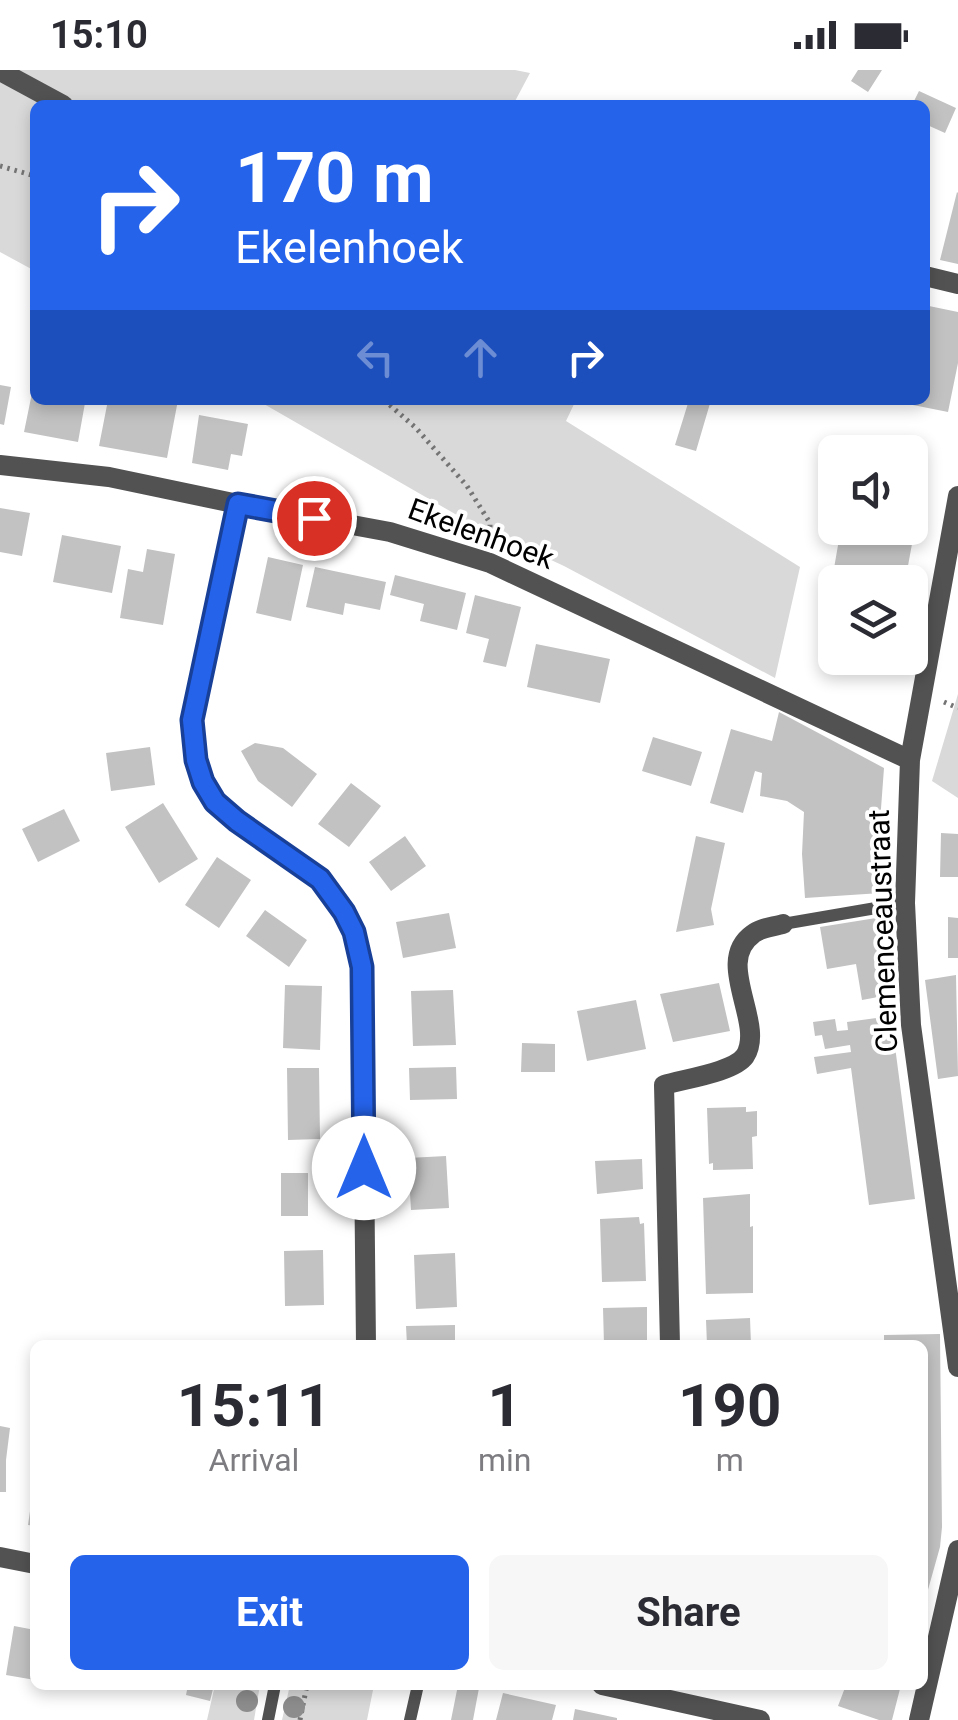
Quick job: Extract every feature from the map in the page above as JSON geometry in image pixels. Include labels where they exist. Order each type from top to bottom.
[{"type":"street","points":[[0,71],[54,100]]},
{"type":"street","points":[[930,277],[958,284]]},
{"type":"street","name":"Ekelenhoek","points":[[0,466],[108,476],[390,532],[490,562],[910,760]]},
{"type":"street","name":"Clemenceaustraat","points":[[958,496],[910,760],[906,902],[911,1026],[958,1367]]},
{"type":"street","points":[[238,504],[192,720],[192,741],[203,782],[215,802],[320,879],[344,912],[360,950],[366,1340]]},
{"type":"street","points":[[670,1340],[664,1084],[730,1067],[744,1058],[749,1030],[739,954],[754,932],[783,924]]},
{"type":"street","points":[[928,1678],[958,1550]]},
{"type":"street","points":[[0,1557],[30,1563]]},
{"type":"street","points":[[625,1690],[760,1720]]},
{"type":"street","points":[[918,1720],[925,1690]]},
{"type":"lane","points":[[783,924],[906,902]]},
{"type":"lane","points":[[268,1720],[274,1690]]},
{"type":"lane","points":[[410,1720],[417,1690]]},
{"type":"path","points":[[0,166],[30,175]]},
{"type":"path","points":[[390,405],[416,428],[467,486],[490,523],[490,562]]},
{"type":"path","points":[[300,1720],[306,1690]]},
{"type":"shaded area","points":[[0,70],[530,73],[516,100],[30,100],[30,268],[0,252]]},
{"type":"shaded area","points":[[266,405],[574,405],[566,421],[800,567],[775,678],[564,566],[469,522]]},
{"type":"shaded area","points":[[958,694],[958,798],[932,781]]},
{"type":"shaded area","points":[[214,1690],[259,1690],[254,1720],[207,1720]]},
{"type":"shaded area","points":[[289,1690],[373,1690],[367,1720],[282,1720]]},
{"type":"building","points":[[858,70],[882,70],[868,92],[851,81]]},
{"type":"building","points":[[919,91],[956,108],[945,133],[930,126],[930,100],[914,100]]},
{"type":"building","points":[[958,193],[958,264],[940,260]]},
{"type":"building","points":[[930,306],[958,312],[958,363],[948,412],[913,405],[930,405]]},
{"type":"building","points":[[0,385],[11,387],[4,425],[0,424]]},
{"type":"building","points":[[30,403],[85,405],[78,442],[24,432]]},
{"type":"building","points":[[107,405],[177,405],[167,458],[99,446]]},
{"type":"building","points":[[687,405],[710,405],[696,451],[675,445]]},
{"type":"building","points":[[199,415],[248,424],[242,456],[231,454],[228,470],[192,463]]},
{"type":"building","points":[[0,508],[30,513],[22,556],[0,552]]},
{"type":"building","points":[[62,535],[121,546],[112,593],[53,582]]},
{"type":"building","points":[[838,545],[912,545],[908,565],[835,565]]},
{"type":"building","points":[[147,549],[175,554],[163,625],[120,618],[128,569],[143,572]]},
{"type":"building","points":[[268,557],[303,565],[291,621],[256,613]]},
{"type":"building","points":[[315,567],[386,582],[380,610],[345,603],[343,615],[306,607]]},
{"type":"building","points":[[395,575],[466,593],[457,630],[420,621],[424,604],[390,595]]},
{"type":"building","points":[[475,595],[521,607],[506,667],[483,662],[489,639],[466,633]]},
{"type":"building","points":[[536,644],[610,659],[600,703],[527,687]]},
{"type":"building","points":[[779,712],[884,768],[878,849],[881,893],[805,898],[804,812],[787,801],[760,796],[762,773],[755,771],[743,813],[710,803],[731,729],[772,741]]},
{"type":"building","points":[[653,737],[702,752],[691,786],[642,771]]},
{"type":"building","points":[[255,743],[283,748],[317,774],[292,807],[258,781],[241,751]]},
{"type":"building","points":[[150,747],[155,785],[111,791],[106,753]]},
{"type":"building","points":[[351,783],[381,806],[349,847],[318,824]]},
{"type":"building","points":[[163,803],[198,859],[159,883],[125,827]]},
{"type":"building","points":[[64,809],[80,841],[38,862],[22,829]]},
{"type":"building","points":[[941,833],[958,834],[958,877],[940,877]]},
{"type":"building","points":[[405,836],[426,866],[391,891],[369,862]]},
{"type":"building","points":[[696,836],[725,843],[711,909],[714,925],[676,932]]},
{"type":"building","points":[[217,857],[251,880],[219,928],[185,905]]},
{"type":"building","points":[[265,910],[307,940],[289,967],[246,936]]},
{"type":"building","points":[[449,913],[456,948],[403,958],[396,922]]},
{"type":"building","points":[[948,917],[958,918],[958,958],[948,958]]},
{"type":"building","points":[[876,918],[889,995],[862,1000],[856,964],[827,969],[820,927]]},
{"type":"building","points":[[956,975],[958,1076],[938,1079],[925,980]]},
{"type":"building","points":[[719,983],[730,1031],[673,1042],[660,994]]},
{"type":"building","points":[[285,985],[322,986],[320,1050],[283,1048]]},
{"type":"building","points":[[453,990],[456,1045],[413,1046],[411,991]]},
{"type":"building","points":[[636,1000],[646,1049],[587,1061],[577,1011]]},
{"type":"building","points":[[891,1016],[915,1199],[869,1205],[851,1068],[817,1074],[814,1057],[851,1052],[850,1045],[825,1049],[822,1035],[815,1036],[813,1022],[835,1019],[837,1031],[848,1030],[847,1022]]},
{"type":"building","points":[[522,1043],[555,1044],[555,1072],[521,1072]]},
{"type":"building","points":[[456,1067],[457,1099],[410,1100],[409,1068]]},
{"type":"building","points":[[287,1068],[319,1068],[320,1139],[288,1140]]},
{"type":"building","points":[[746,1107],[746,1112],[757,1111],[757,1136],[752,1137],[753,1169],[713,1170],[713,1163],[709,1164],[707,1108]]},
{"type":"building","points":[[446,1156],[449,1208],[411,1210],[408,1158]]},
{"type":"building","points":[[642,1159],[643,1189],[597,1194],[595,1161]]},
{"type":"building","points":[[281,1173],[308,1173],[308,1216],[281,1216]]},
{"type":"building","points":[[750,1194],[753,1293],[706,1294],[703,1198]]},
{"type":"building","points":[[639,1217],[640,1224],[644,1223],[646,1281],[602,1282],[600,1219]]},
{"type":"building","points":[[323,1250],[324,1305],[285,1306],[284,1251]]},
{"type":"building","points":[[455,1253],[457,1307],[416,1309],[414,1255]]},
{"type":"building","points":[[647,1307],[647,1340],[604,1340],[603,1308]]},
{"type":"building","points":[[750,1318],[751,1340],[707,1340],[706,1320]]},
{"type":"building","points":[[455,1325],[455,1340],[407,1340],[406,1326]]},
{"type":"building","points":[[940,1334],[942,1527],[928,1590],[928,1340],[884,1340],[884,1335]]},
{"type":"building","points":[[0,1426],[10,1428],[6,1492],[0,1492]]},
{"type":"building","points":[[14,1626],[30,1629],[30,1679],[6,1675]]},
{"type":"building","points":[[187,1690],[213,1690],[210,1701],[186,1695]]},
{"type":"building","points":[[457,1690],[479,1690],[473,1720],[451,1720]]},
{"type":"building","points":[[844,1690],[900,1690],[892,1720],[879,1720],[838,1706]]},
{"type":"building","points":[[503,1693],[556,1705],[552,1720],[496,1720]]},
{"type":"building","points":[[575,1709],[617,1718],[617,1720],[573,1720]]},
{"type":"route","points":[[314,518],[238,504],[192,720],[192,741],[203,782],[215,802],[320,879],[354,932],[362,967],[364,1168]]}]
